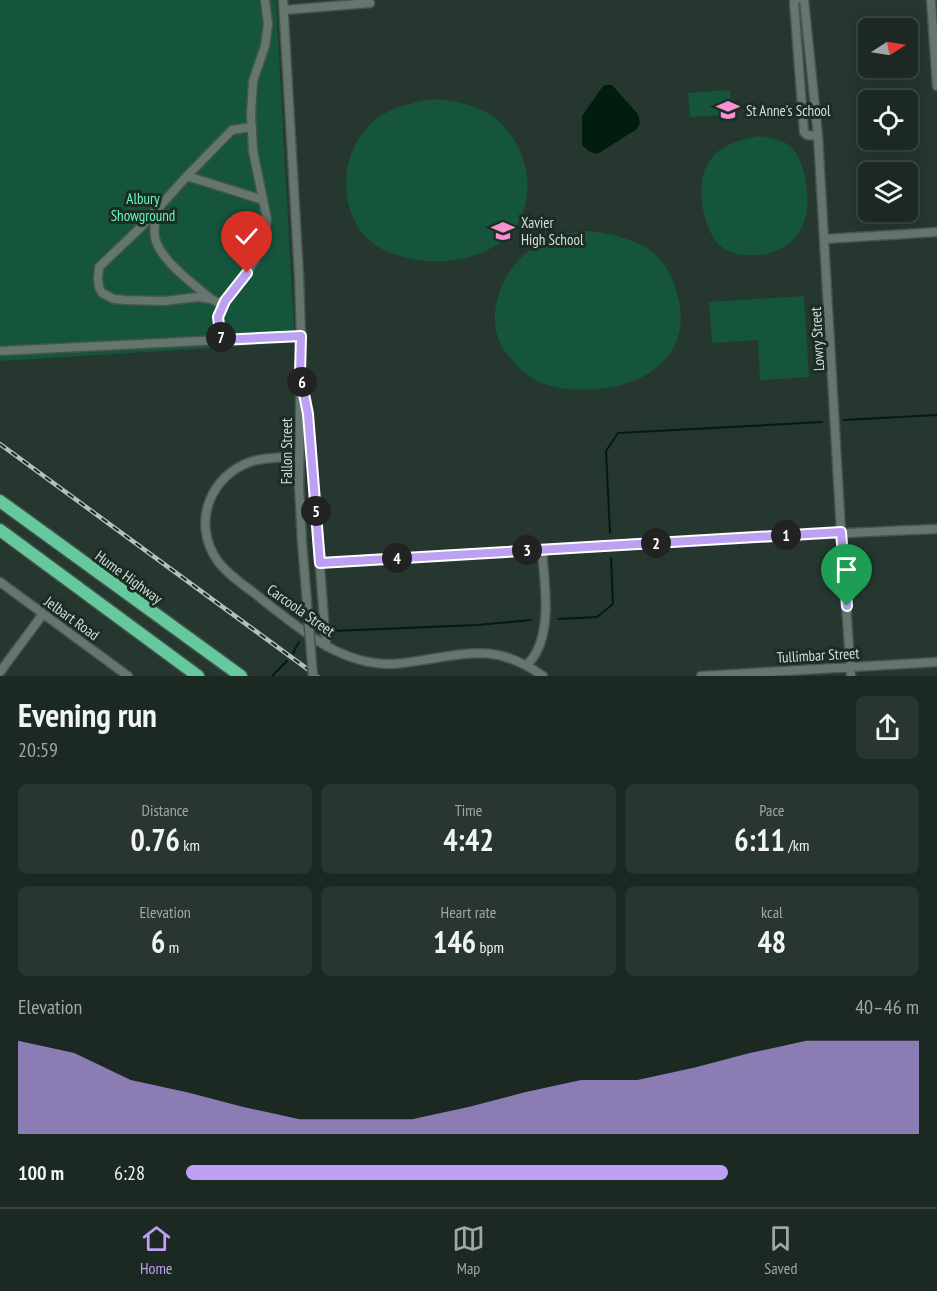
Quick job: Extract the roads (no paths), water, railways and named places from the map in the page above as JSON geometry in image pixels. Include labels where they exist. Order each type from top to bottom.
[{"type":"highway","name":"Hume Highway","points":[[0,501],[241,676]]},
{"type":"highway","points":[[0,530],[198,676]]},
{"type":"street","points":[[221,340],[218,317],[223,305],[247,273],[264,244],[267,219],[253,151],[251,114],[253,81],[266,46],[268,24],[265,0]]},
{"type":"street","name":"Fallon Street","points":[[284,0],[301,336],[299,486],[313,676]]},
{"type":"street","points":[[795,0],[804,132],[807,135],[818,136]]},
{"type":"street","name":"Lowry Street","points":[[804,0],[818,136],[851,671]]},
{"type":"street","points":[[931,0],[935,20],[937,86]]},
{"type":"street","points":[[284,10],[370,3]]},
{"type":"street","points":[[211,299],[199,297],[164,301],[114,299],[102,293],[98,279],[99,267],[141,227],[232,130],[252,127]]},
{"type":"street","points":[[187,176],[263,200]]},
{"type":"street","points":[[157,209],[154,237],[161,252],[172,266],[211,299],[223,305]]},
{"type":"street","points":[[825,239],[937,232]]},
{"type":"street","points":[[0,351],[301,336]]},
{"type":"street","points":[[300,374],[308,414],[326,645]]},
{"type":"street","name":"Carcoola Street","points":[[299,457],[261,459],[245,464],[218,483],[210,499],[205,524],[208,542],[226,571],[281,614],[343,654],[365,661],[389,664],[466,653],[486,653],[508,657],[527,665],[543,676]]},
{"type":"street","points":[[320,563],[937,528]]},
{"type":"street","points":[[527,665],[536,653],[543,635],[546,617],[542,549]]},
{"type":"street","name":"Jelbart Road","points":[[0,582],[128,676]]},
{"type":"street","points":[[0,672],[43,614]]},
{"type":"street","name":"Tullimbar Street","points":[[701,676],[851,671],[937,662]]},
{"type":"waterway","points":[[844,420],[937,415]]},
{"type":"waterway","points":[[610,533],[606,451],[618,433],[822,422]]},
{"type":"waterway","points":[[558,619],[597,617],[613,604],[611,558]]},
{"type":"waterway","points":[[333,631],[477,625],[531,620]]},
{"type":"waterway","points":[[293,653],[299,642]]},
{"type":"waterway","points":[[272,676],[287,661]]},
{"type":"railway","points":[[0,444],[317,676]]},
{"type":"place","name":"St Anne's School","points":[[728,110]]},
{"type":"place","name":"Xavier High School","points":[[503,231]]},
{"type":"park label","name":"Albury Showground","points":[[143,206]]}]
